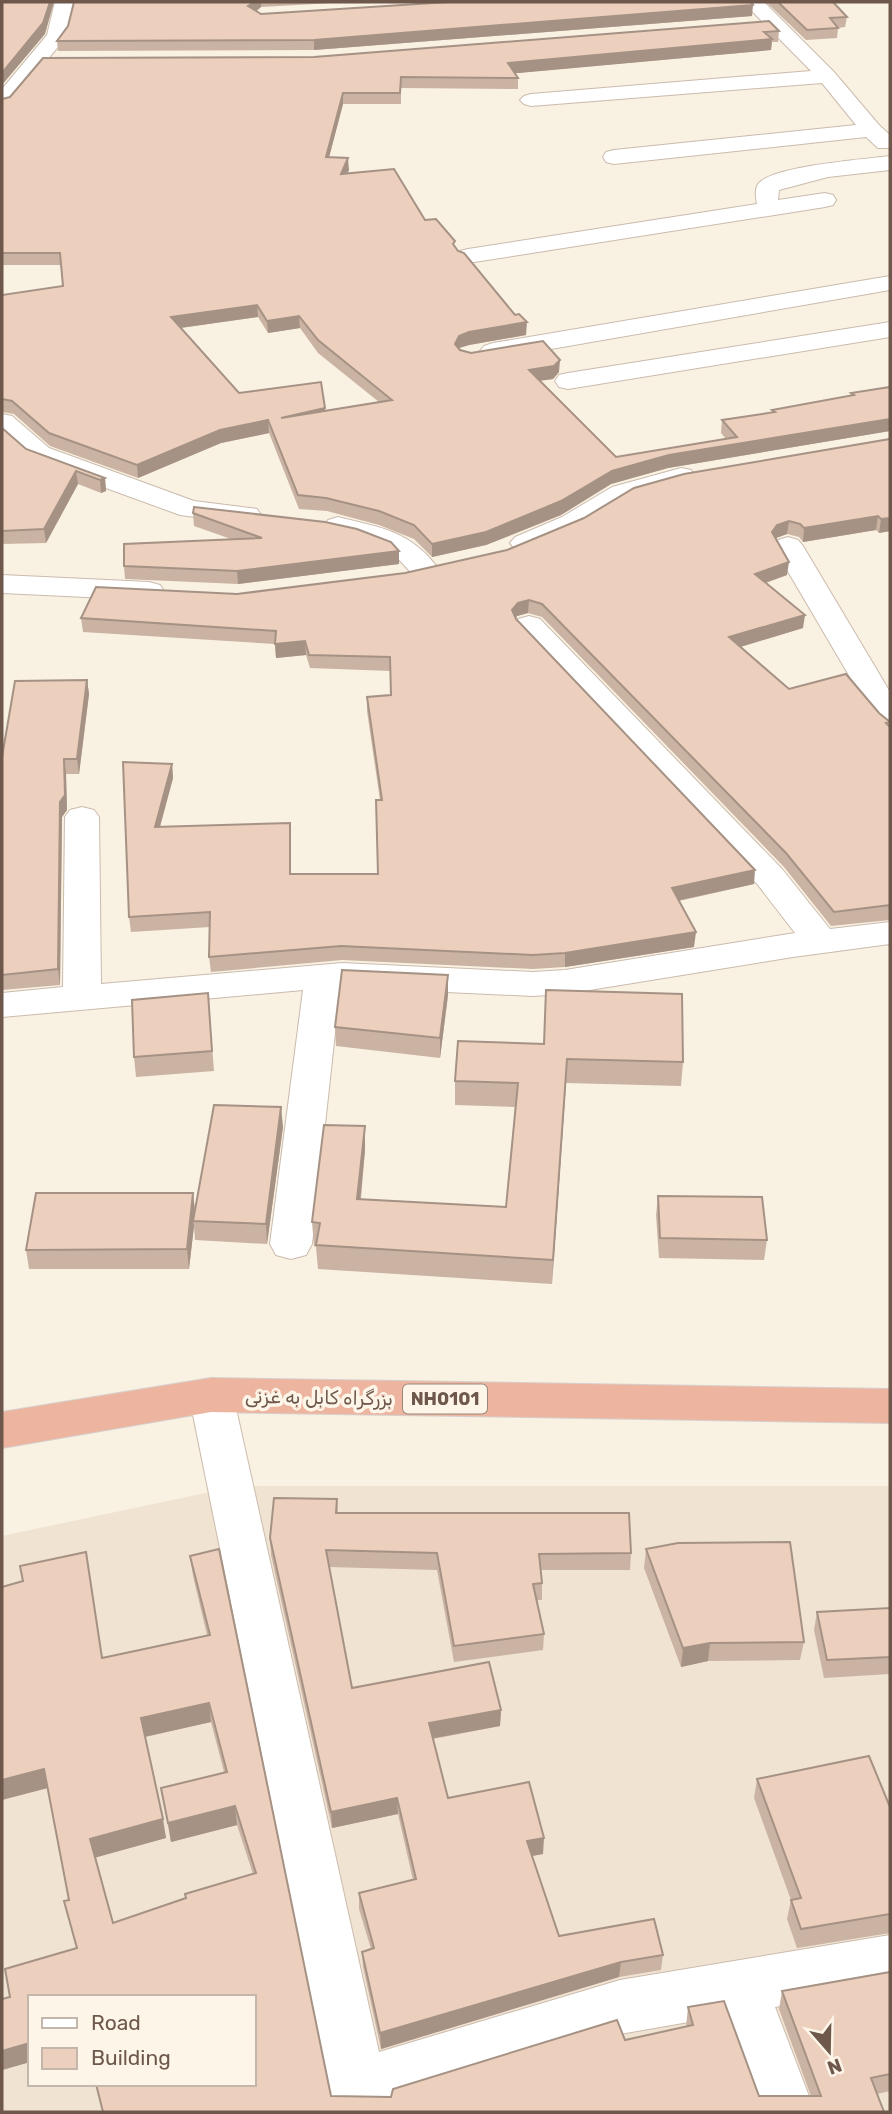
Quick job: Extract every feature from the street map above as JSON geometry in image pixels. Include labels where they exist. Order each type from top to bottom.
[{"type":"highway","name":"بزرگراه کابل به غزنی","points":[[2,1430],[211,1395],[890,1406]]},
{"type":"street","points":[[2,102],[57,36],[65,2]]},
{"type":"street","points":[[752,2],[827,76],[883,139]]},
{"type":"street","points":[[748,25],[774,23]]},
{"type":"street","points":[[37,60],[65,60]]},
{"type":"street","points":[[531,100],[827,76]]},
{"type":"street","points":[[614,157],[883,139]]},
{"type":"street","points":[[773,209],[767,201],[768,186],[795,175],[890,163]]},
{"type":"street","points":[[468,256],[825,200]]},
{"type":"street","points":[[470,355],[890,283]]},
{"type":"street","points":[[568,381],[890,329]]},
{"type":"street","points":[[2,422],[39,454],[190,509],[277,518]]},
{"type":"street","points":[[496,555],[572,523],[622,493],[705,472]]},
{"type":"street","points":[[313,522],[368,533],[403,547],[437,568],[391,577]]},
{"type":"street","points":[[788,546],[890,718]]},
{"type":"street","points":[[2,584],[170,592]]},
{"type":"street","points":[[529,625],[770,877],[822,943]]},
{"type":"street","points":[[82,817],[82,998]]},
{"type":"street","points":[[2,1005],[342,975],[533,984],[565,982],[793,945],[890,933]]},
{"type":"street","points":[[291,1244],[323,978]]},
{"type":"street","points":[[211,1395],[361,2100],[620,2007],[890,1961]]},
{"type":"street","points":[[740,1987],[786,2112]]},
{"type":"shaded area","points":[[239,1486],[890,1486],[890,2112],[2,2112],[2,1536]]},
{"type":"building","points":[[2,2],[50,2],[43,23],[2,73]]},
{"type":"building","points":[[74,2],[254,2],[248,6],[261,14],[449,2],[751,2],[753,5],[314,40],[57,41],[68,26]]},
{"type":"building","points":[[778,2],[833,2],[847,17],[830,18],[838,28],[807,30]]},
{"type":"building","points":[[769,21],[779,31],[764,32],[772,39],[508,63],[518,78],[401,77],[400,93],[343,93],[326,157],[348,158],[341,174],[394,169],[425,220],[436,219],[455,241],[453,244],[458,251],[464,253],[515,315],[519,314],[527,322],[469,332],[459,336],[455,344],[460,350],[471,353],[543,341],[560,360],[554,366],[529,370],[616,457],[737,437],[722,420],[775,412],[772,410],[890,387],[890,419],[669,455],[612,471],[561,501],[486,532],[432,544],[414,525],[379,511],[326,498],[298,495],[268,420],[220,430],[137,465],[49,433],[12,401],[2,399],[2,295],[63,286],[60,253],[2,253],[2,99],[10,97],[43,58],[314,57]],"holes":[[[257,305],[267,321],[299,316],[318,340],[392,400],[281,418],[325,408],[321,382],[239,393],[171,317]]]},
{"type":"building","points":[[2,428],[26,449],[105,478],[100,480],[76,471],[44,529],[2,531]]},
{"type":"building","points":[[890,439],[890,518],[881,519],[878,516],[804,528],[789,521],[777,525],[772,532],[789,562],[755,574],[805,615],[729,637],[789,689],[846,674],[890,722],[886,723],[890,727],[890,905],[834,912],[786,853],[542,604],[529,600],[518,603],[512,610],[516,619],[755,870],[672,888],[696,932],[565,953],[533,955],[341,946],[209,957],[210,912],[129,917],[123,762],[172,764],[155,827],[290,823],[290,874],[378,874],[376,800],[382,800],[367,697],[391,695],[390,657],[309,655],[305,641],[275,644],[276,631],[81,618],[96,587],[237,594],[405,573],[507,550],[584,518],[634,488],[684,474]]},
{"type":"building","points":[[194,507],[325,522],[357,529],[391,542],[399,551],[237,571],[124,566],[124,544],[262,538],[193,513]]},
{"type":"building","points":[[87,680],[77,759],[64,759],[65,795],[60,802],[58,969],[2,975],[2,757],[15,681]]},
{"type":"building","points":[[342,970],[448,975],[440,1038],[335,1027]]},
{"type":"building","points":[[546,990],[682,994],[683,1062],[567,1059],[553,1260],[316,1245],[320,1223],[312,1222],[324,1125],[365,1126],[357,1199],[506,1207],[518,1083],[455,1081],[458,1041],[544,1044]]},
{"type":"building","points":[[208,993],[212,1051],[134,1057],[132,1000]]},
{"type":"building","points":[[214,1105],[281,1107],[266,1224],[193,1221]]},
{"type":"building","points":[[36,1193],[193,1193],[187,1249],[26,1250]]},
{"type":"building","points":[[658,1196],[762,1197],[767,1240],[660,1238]]},
{"type":"building","points":[[274,1498],[337,1499],[336,1513],[629,1513],[631,1553],[539,1554],[542,1583],[533,1584],[544,1634],[454,1646],[437,1553],[326,1550],[352,1688],[489,1662],[501,1710],[429,1723],[448,1798],[529,1782],[544,1838],[527,1841],[559,1936],[654,1919],[663,1955],[621,1962],[380,2033],[362,1952],[374,1948],[359,1893],[416,1879],[397,1798],[331,1812],[270,1538]]},
{"type":"building","points":[[790,1542],[804,1642],[710,1643],[683,1648],[646,1549],[678,1543]]},
{"type":"building","points":[[219,1549],[331,2096],[391,2097],[393,2089],[617,2020],[625,2040],[693,2025],[688,2007],[724,2001],[759,2096],[821,2096],[782,1991],[890,1972],[890,2074],[871,2078],[884,2112],[103,2112],[96,2086],[256,2086],[256,1995],[28,1995],[28,2044],[2,2051],[2,1999],[10,1997],[5,1969],[77,1948],[64,1901],[69,1900],[44,1769],[2,1780],[2,1587],[23,1581],[20,1566],[86,1552],[102,1658],[210,1635],[190,1556]],"holes":[[[209,1703],[227,1772],[161,1788],[168,1823],[235,1806],[256,1873],[185,1894],[186,1898],[113,1923],[90,1839],[163,1819],[141,1718]]]},
{"type":"building","points":[[890,1608],[890,1657],[827,1660],[817,1612]]},
{"type":"building","points":[[869,1756],[890,1807],[890,1914],[801,1929],[791,1900],[801,1898],[757,1779]]}]
